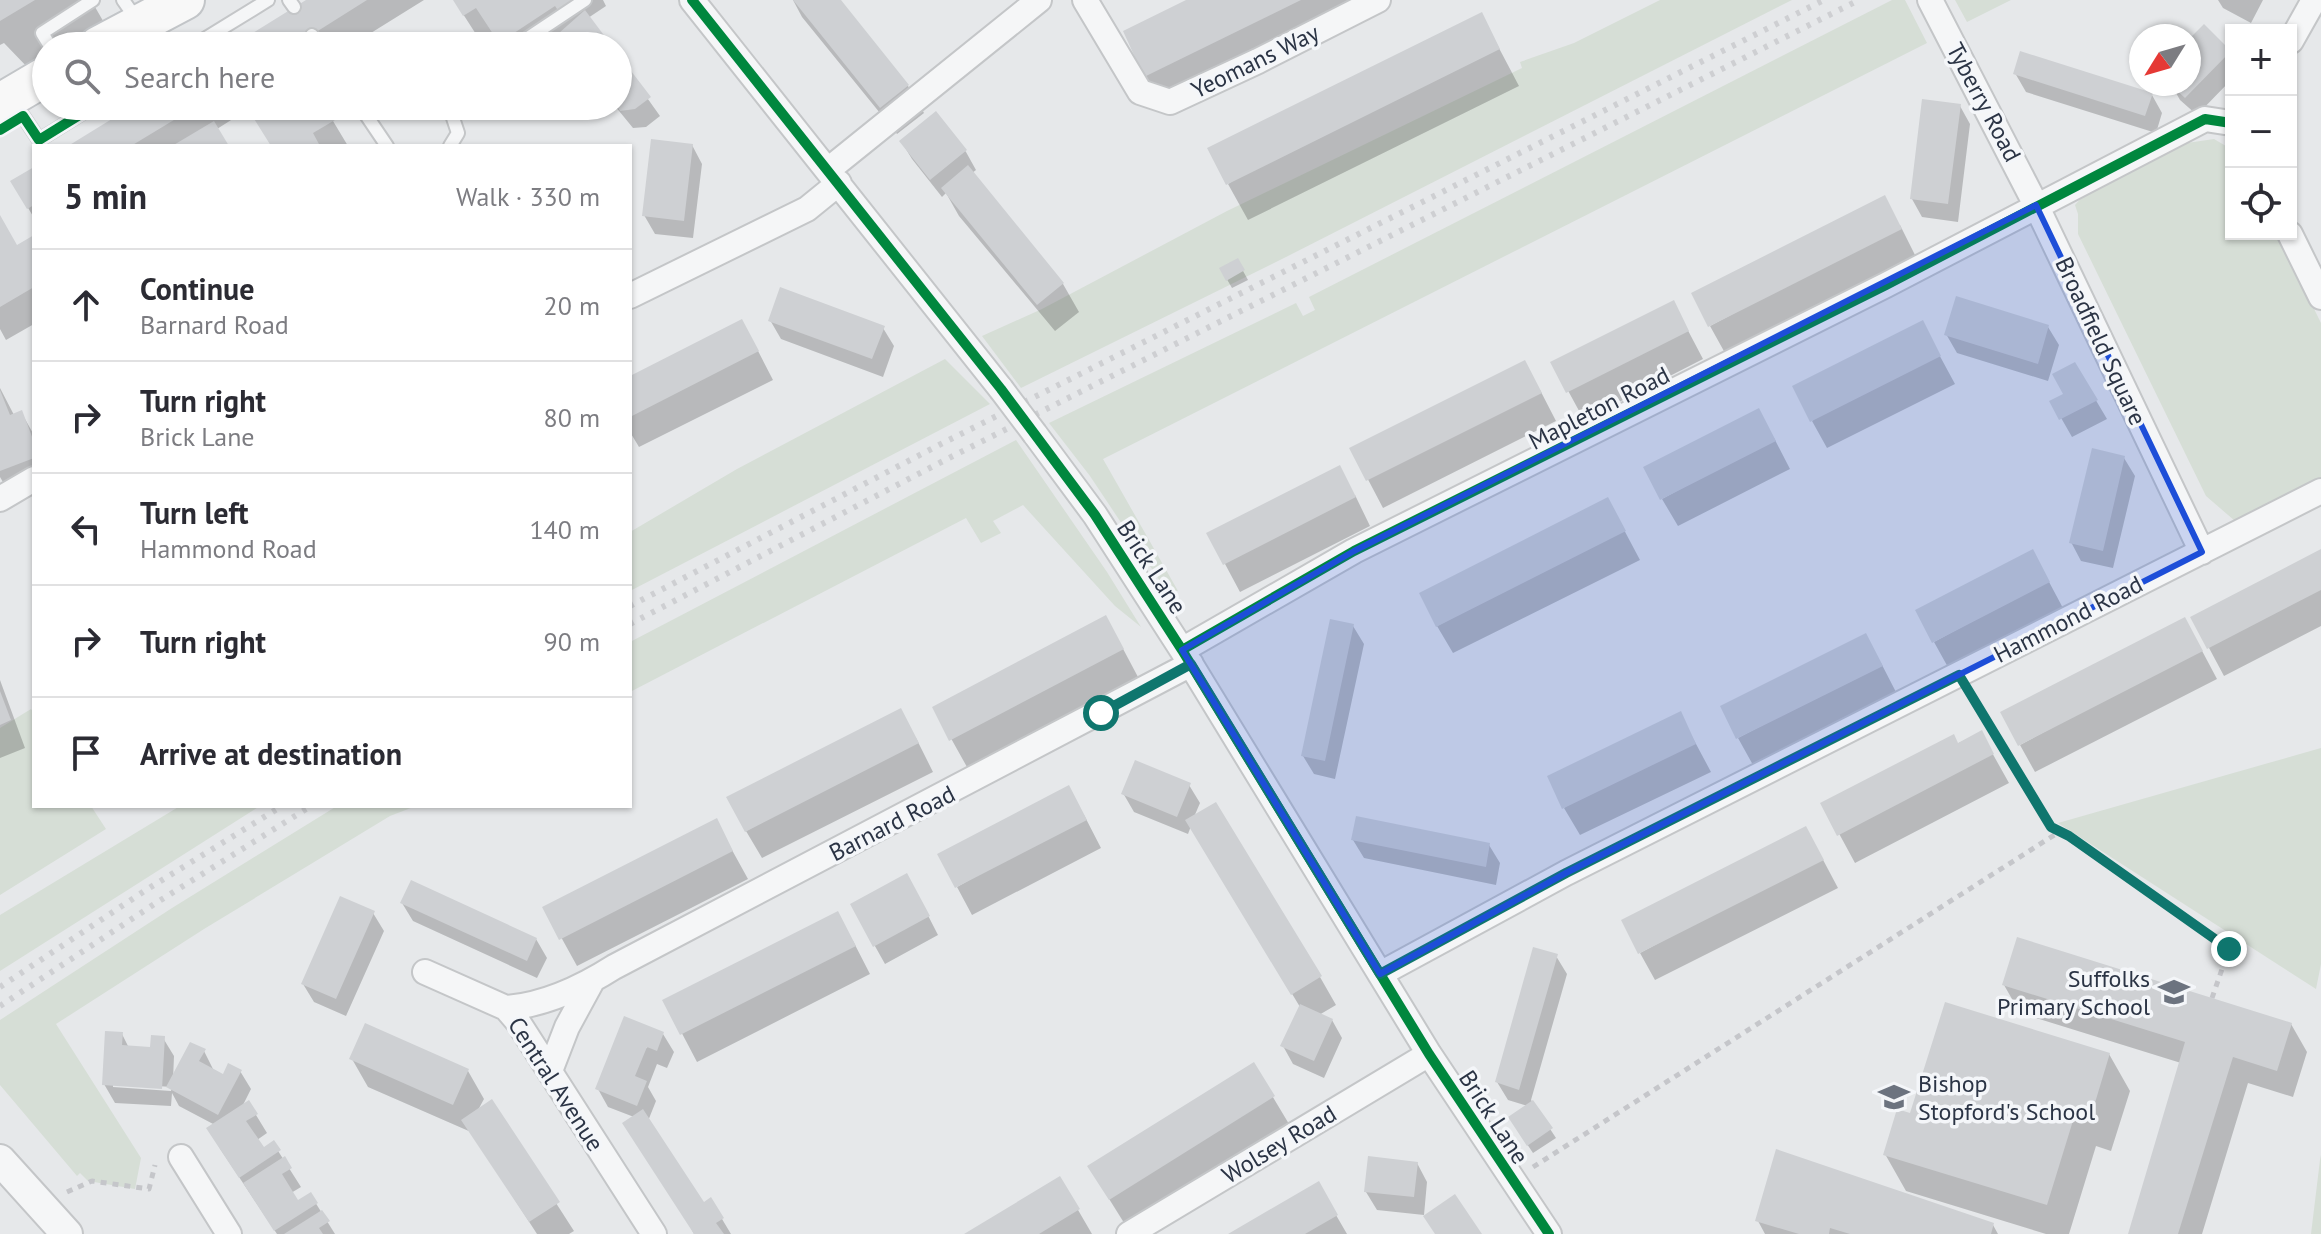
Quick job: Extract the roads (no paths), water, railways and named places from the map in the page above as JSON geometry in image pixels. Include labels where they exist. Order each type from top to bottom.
[{"type":"main road","points":[[112,32],[131,12],[185,0]]},
{"type":"main road","points":[[12,110],[32,90]]},
{"type":"street","points":[[632,295],[807,209],[834,177],[1039,0]]},
{"type":"street","name":"Yeomans Way","points":[[1085,0],[1140,92],[1170,102],[1378,0]]},
{"type":"street","name":"Tyberry Road","points":[[1930,0],[2036,205]]},
{"type":"street","points":[[2297,30],[2314,0]]},
{"type":"street","name":"Brick Lane","points":[[701,3],[1095,515],[1186,657],[1429,1054],[1549,1234]]},
{"type":"street","points":[[2036,205],[2205,119],[2225,122]]},
{"type":"street","name":"Broadfield Square","points":[[2036,205],[2202,552]]},
{"type":"street","name":"Mapleton Road","points":[[1186,657],[1354,551],[1886,285],[2036,205]]},
{"type":"street","points":[[2293,240],[2321,297]]},
{"type":"street","points":[[0,499],[32,480]]},
{"type":"street","points":[[2202,552],[2321,491]]},
{"type":"street","name":"Hammond Road","points":[[1380,974],[1566,873],[2202,552]]},
{"type":"street","name":"Barnard Road","points":[[506,1008],[544,1001],[592,981],[1025,754],[1186,657]]},
{"type":"street","name":"Central Avenue","points":[[425,972],[506,1008],[654,1234]]},
{"type":"street","points":[[550,1071],[567,1027],[592,981]]},
{"type":"street","name":"Wolsey Road","points":[[1129,1234],[1429,1054]]},
{"type":"street","points":[[181,1157],[229,1234]]},
{"type":"street","points":[[1,1161],[67,1234]]},
{"type":"lane","points":[[44,32],[93,0]]},
{"type":"lane","points":[[216,32],[268,0]]},
{"type":"lane","points":[[537,32],[585,0]]},
{"type":"lane","points":[[12,110],[39,140],[71,120]]},
{"type":"lane","points":[[369,120],[386,144]]},
{"type":"lane","points":[[451,144],[458,133],[454,120]]},
{"type":"railway","points":[[632,605],[939,445],[1824,0]]},
{"type":"railway","points":[[632,623],[947,459],[1859,0]]},
{"type":"railway","points":[[0,987],[146,890],[279,808]]},
{"type":"railway","points":[[0,1006],[308,808]]},
{"type":"place","name":"Suffolks Primary School","points":[[2174,992]]},
{"type":"place","name":"Bishop Stopford's School","points":[[1894,1097]]}]
